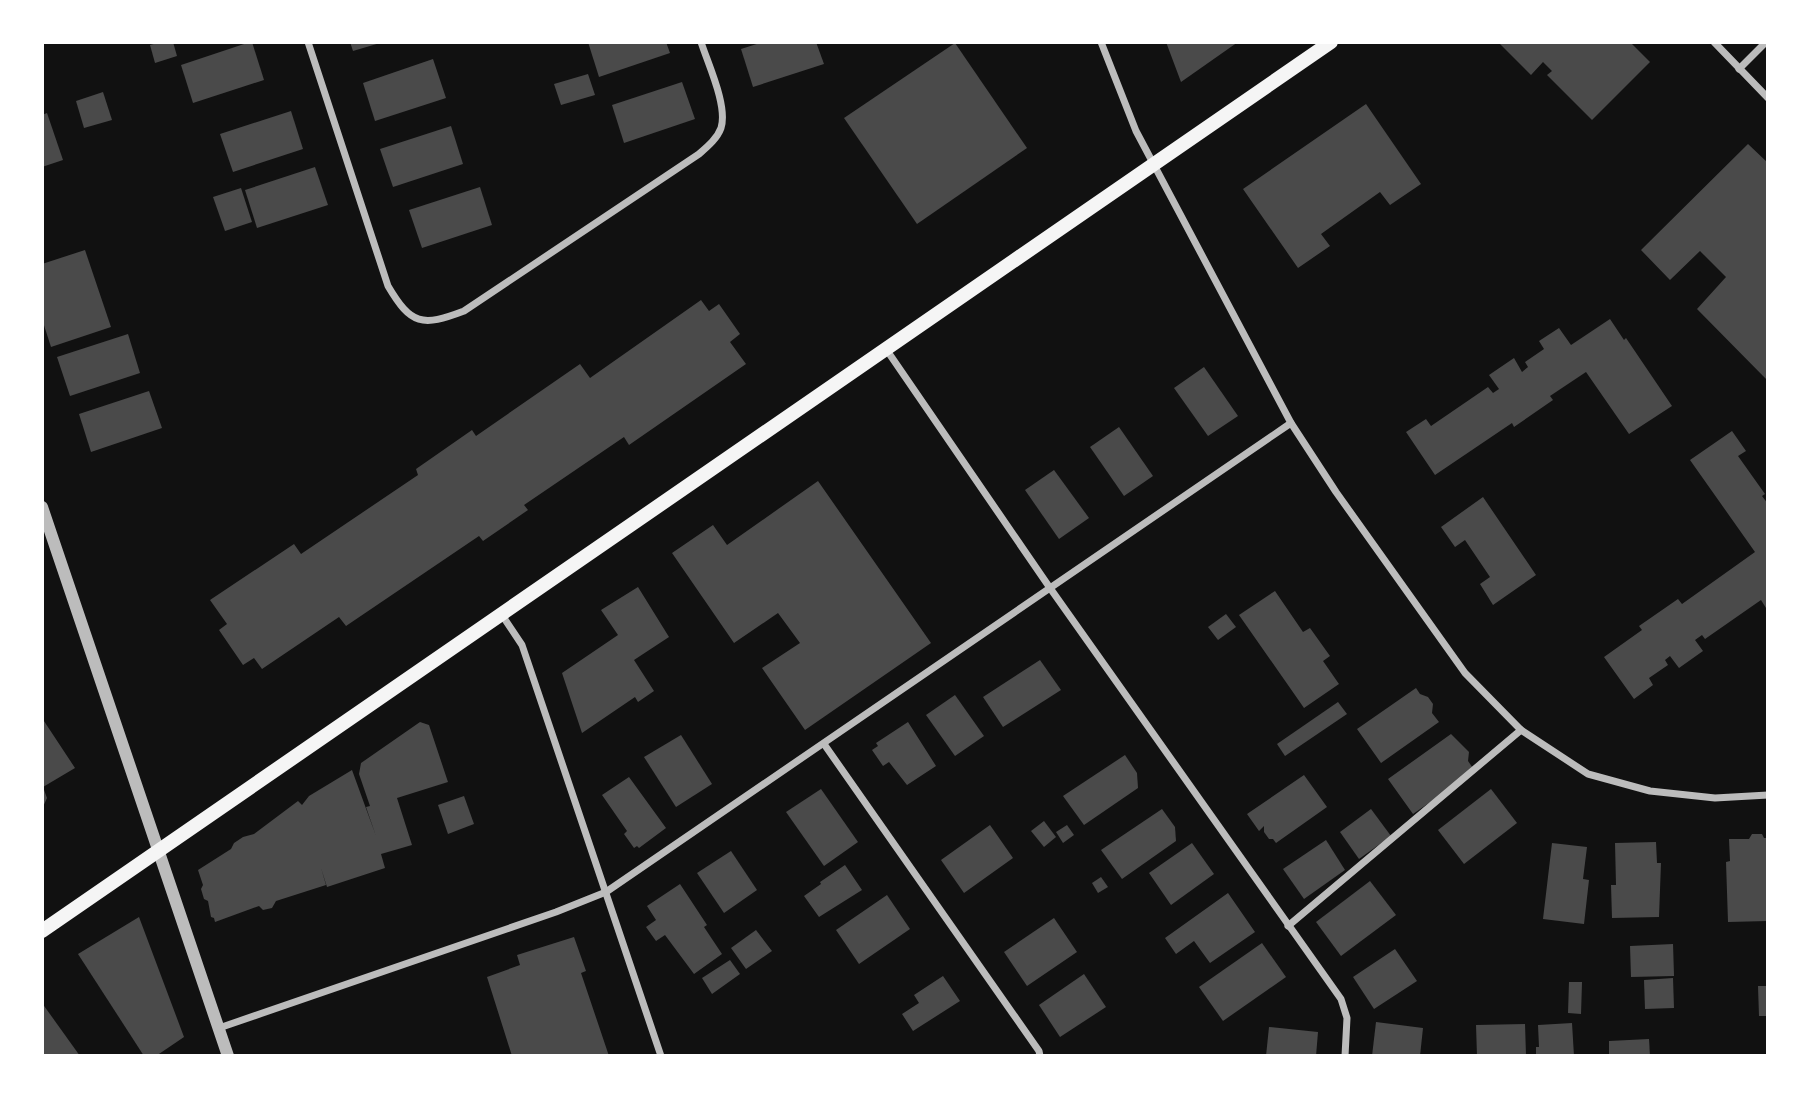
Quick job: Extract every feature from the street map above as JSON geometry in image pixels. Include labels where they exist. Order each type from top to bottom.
[{"type":"main road","points":[[42,931],[1331,42]]},
{"type":"street","points":[[308,42],[388,286],[402,310],[420,321],[442,320],[475,304],[699,154],[712,142],[721,128],[722,106],[701,42]]},
{"type":"street","points":[[1101,42],[1136,131],[1291,423],[1336,492],[1459,665],[1521,730],[1588,774],[1650,791],[1715,798],[1768,795]]},
{"type":"street","points":[[1714,42],[1768,98]]},
{"type":"street","points":[[1739,69],[1766,42]]},
{"type":"street","points":[[886,349],[1050,588],[1340,999],[1347,1018],[1345,1056]]},
{"type":"street","points":[[219,1028],[556,912],[606,892],[1291,423]]},
{"type":"street","points":[[42,507],[228,1056]]},
{"type":"street","points":[[502,615],[522,645],[661,1056]]},
{"type":"street","points":[[1288,926],[1521,730]]},
{"type":"street","points":[[824,744],[1040,1056]]},
{"type":"building","points":[[173,42],[177,56],[155,63],[150,45]]},
{"type":"building","points":[[250,42],[264,80],[193,103],[181,65]]},
{"type":"building","points":[[350,42],[380,42],[380,43],[353,51]]},
{"type":"building","points":[[588,42],[666,42],[670,53],[599,77]]},
{"type":"building","points":[[763,42],[816,42],[824,64],[753,87],[741,49]]},
{"type":"building","points":[[1166,42],[1238,42],[1181,82]]},
{"type":"building","points":[[1498,42],[1630,42],[1650,62],[1592,120],[1547,75],[1552,71],[1543,62],[1531,75]]},
{"type":"building","points":[[955,43],[1027,148],[917,224],[844,118]]},
{"type":"building","points":[[433,59],[446,98],[375,121],[363,83]]},
{"type":"building","points":[[588,74],[595,95],[561,105],[554,84]]},
{"type":"building","points":[[682,82],[695,119],[624,143],[612,105]]},
{"type":"building","points":[[103,92],[112,120],[84,128],[76,101]]},
{"type":"building","points":[[1366,104],[1421,184],[1390,205],[1380,192],[1321,234],[1330,246],[1298,268],[1243,189]]},
{"type":"building","points":[[291,111],[303,149],[233,172],[220,134]]},
{"type":"building","points":[[47,113],[63,160],[42,167],[42,115]]},
{"type":"building","points":[[451,126],[463,164],[393,187],[380,149]]},
{"type":"building","points":[[1748,144],[1768,163],[1768,381],[1697,309],[1726,277],[1700,251],[1670,280],[1641,250]]},
{"type":"building","points":[[315,167],[328,205],[257,228],[245,190]]},
{"type":"building","points":[[480,187],[492,225],[422,248],[409,210]]},
{"type":"building","points":[[241,188],[252,222],[225,231],[213,197]]},
{"type":"building","points":[[85,250],[111,327],[51,347],[42,319],[42,264]]},
{"type":"building","points":[[701,300],[709,311],[719,304],[740,334],[730,342],[746,364],[629,445],[624,437],[524,505],[528,510],[483,541],[479,536],[346,626],[339,617],[262,669],[254,658],[243,665],[219,630],[227,624],[210,600],[294,544],[301,554],[418,475],[416,469],[472,430],[476,436],[580,364],[590,378]]},
{"type":"building","points":[[1610,319],[1672,406],[1629,434],[1586,372],[1550,396],[1553,400],[1514,427],[1512,423],[1435,475],[1406,432],[1426,419],[1431,426],[1488,387],[1493,393],[1499,389],[1489,375],[1514,358],[1522,372],[1528,367],[1525,362],[1544,349],[1539,341],[1559,328],[1571,345]]},
{"type":"building","points":[[128,334],[140,373],[70,396],[57,357]]},
{"type":"building","points":[[1204,367],[1238,416],[1208,436],[1174,388]]},
{"type":"building","points":[[149,391],[162,428],[91,452],[79,414]]},
{"type":"building","points":[[1119,427],[1153,476],[1124,496],[1090,447]]},
{"type":"building","points":[[1732,431],[1746,451],[1738,456],[1765,494],[1762,496],[1768,504],[1768,607],[1766,608],[1761,600],[1705,639],[1702,635],[1695,640],[1703,651],[1679,668],[1670,656],[1665,660],[1668,665],[1649,678],[1653,685],[1634,699],[1604,657],[1642,630],[1639,626],[1678,599],[1682,604],[1755,552],[1690,460]]},
{"type":"building","points":[[1054,470],[1089,518],[1059,539],[1025,490]]},
{"type":"building","points":[[818,481],[931,643],[805,730],[762,668],[800,643],[778,613],[734,643],[672,553],[713,525],[727,545]]},
{"type":"building","points":[[1483,497],[1536,575],[1493,605],[1480,584],[1490,577],[1465,540],[1455,547],[1441,527]]},
{"type":"building","points":[[638,587],[669,637],[634,660],[654,691],[638,702],[635,697],[582,733],[562,673],[618,635],[601,610]]},
{"type":"building","points":[[1275,591],[1303,632],[1310,628],[1330,656],[1323,661],[1339,684],[1304,708],[1239,615]]},
{"type":"building","points":[[1226,614],[1236,627],[1218,640],[1208,627]]},
{"type":"building","points":[[1040,660],[1061,690],[1003,727],[983,697]]},
{"type":"building","points":[[1416,688],[1433,704],[1432,713],[1439,722],[1381,763],[1357,729]]},
{"type":"building","points":[[955,695],[984,736],[955,756],[926,715]]},
{"type":"building","points":[[1338,702],[1347,714],[1285,756],[1277,744]]},
{"type":"building","points":[[42,718],[75,768],[43,787],[47,798],[42,809]]},
{"type":"building","points":[[420,722],[429,725],[448,782],[397,798],[412,845],[381,854],[385,868],[327,887],[321,868],[326,885],[276,901],[272,908],[263,910],[259,906],[215,922],[211,917],[208,901],[204,899],[198,870],[231,849],[234,843],[243,837],[254,834],[298,801],[302,805],[309,796],[352,770],[376,836],[366,807],[370,806],[359,774],[361,763]]},
{"type":"building","points":[[908,722],[936,766],[907,785],[889,762],[883,766],[872,750],[878,746],[876,743]]},
{"type":"building","points":[[1451,734],[1469,752],[1468,761],[1475,771],[1413,814],[1388,779]]},
{"type":"building","points":[[681,735],[712,784],[676,807],[644,757]]},
{"type":"building","points":[[1125,755],[1137,773],[1138,788],[1084,825],[1063,796]]},
{"type":"building","points":[[1304,775],[1327,807],[1276,843],[1264,832],[1264,826],[1259,831],[1247,814]]},
{"type":"building","points":[[629,777],[666,828],[639,848],[634,848],[624,834],[627,831],[602,795]]},
{"type":"building","points":[[821,789],[858,842],[824,866],[786,812]]},
{"type":"building","points":[[1491,789],[1517,823],[1464,864],[1438,830]]},
{"type":"building","points":[[464,796],[474,824],[448,834],[438,805]]},
{"type":"building","points":[[1162,809],[1175,827],[1176,841],[1122,879],[1101,850]]},
{"type":"building","points":[[1371,809],[1391,836],[1359,859],[1340,832]]},
{"type":"building","points":[[1044,821],[1056,837],[1044,847],[1031,831]]},
{"type":"building","points":[[990,825],[1013,858],[964,893],[941,860]]},
{"type":"building","points":[[1067,825],[1074,835],[1063,843],[1056,832]]},
{"type":"building","points":[[1752,834],[1762,834],[1764,838],[1768,838],[1768,921],[1728,922],[1726,862],[1730,861],[1729,839],[1749,839]]},
{"type":"building","points":[[1326,840],[1345,870],[1304,899],[1283,869]]},
{"type":"building","points":[[1656,842],[1657,863],[1661,863],[1659,917],[1612,918],[1611,885],[1616,885],[1615,843]]},
{"type":"building","points":[[1192,843],[1214,874],[1171,905],[1149,873]]},
{"type":"building","points":[[1552,843],[1587,847],[1583,879],[1589,880],[1584,924],[1543,919]]},
{"type":"building","points":[[731,851],[757,890],[724,913],[697,873]]},
{"type":"building","points":[[845,865],[862,890],[819,917],[804,896]]},
{"type":"building","points":[[1101,877],[1108,887],[1098,893],[1092,883]]},
{"type":"building","points":[[1370,881],[1396,915],[1341,956],[1316,922]]},
{"type":"building","points":[[680,884],[722,954],[694,974],[665,935],[656,941],[646,927],[656,920],[647,906]]},
{"type":"building","points":[[1228,893],[1255,932],[1210,963],[1194,941],[1176,954],[1165,938]]},
{"type":"building","points":[[887,895],[910,929],[859,964],[836,930]]},
{"type":"building","points":[[139,917],[184,1037],[156,1056],[144,1056],[78,954]]},
{"type":"building","points":[[1054,918],[1077,952],[1027,986],[1004,952]]},
{"type":"building","points":[[756,930],[772,951],[746,969],[731,948]]},
{"type":"building","points":[[574,937],[586,971],[581,973],[609,1056],[512,1056],[487,977],[520,965],[517,955]]},
{"type":"building","points":[[1262,943],[1286,977],[1223,1021],[1199,987]]},
{"type":"building","points":[[1673,944],[1674,976],[1631,977],[1630,946]]},
{"type":"building","points":[[1395,949],[1417,981],[1374,1009],[1353,977]]},
{"type":"building","points":[[730,960],[740,974],[712,994],[702,978]]},
{"type":"building","points":[[1084,974],[1106,1007],[1060,1037],[1039,1005]]},
{"type":"building","points":[[943,976],[960,1001],[913,1031],[902,1014],[919,1003],[914,995]]},
{"type":"building","points":[[1673,978],[1674,1008],[1645,1009],[1644,980]]},
{"type":"building","points":[[1569,982],[1582,982],[1581,1014],[1568,1013]]},
{"type":"building","points":[[1758,986],[1768,986],[1768,1016],[1759,1016]]},
{"type":"building","points":[[42,1003],[80,1056],[42,1056]]},
{"type":"building","points":[[1376,1022],[1423,1028],[1420,1056],[1372,1056]]},
{"type":"building","points":[[1572,1023],[1574,1056],[1536,1056],[1536,1047],[1539,1047],[1538,1025]]},
{"type":"building","points":[[1525,1024],[1526,1056],[1477,1056],[1476,1025]]},
{"type":"building","points":[[1269,1027],[1318,1032],[1316,1056],[1266,1056]]},
{"type":"building","points":[[1649,1039],[1650,1056],[1609,1056],[1609,1041]]}]
